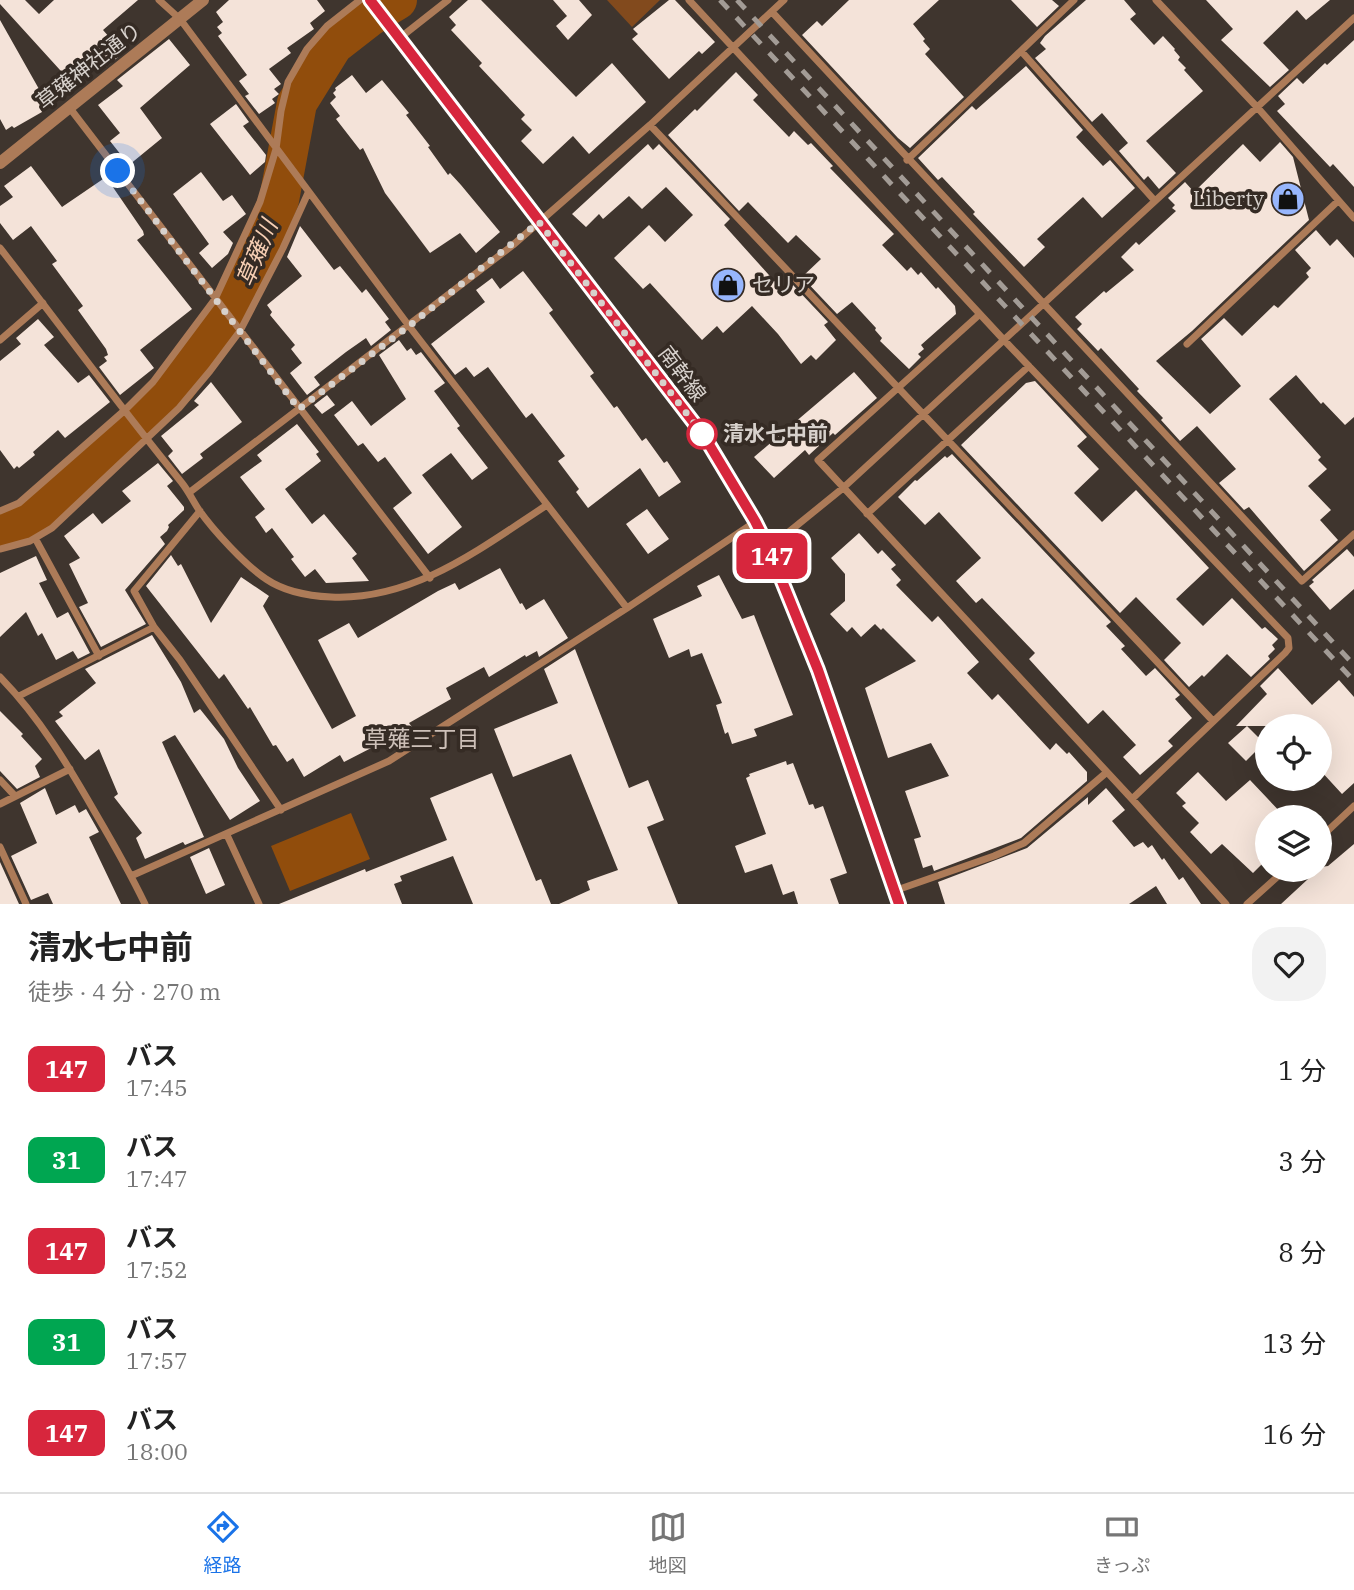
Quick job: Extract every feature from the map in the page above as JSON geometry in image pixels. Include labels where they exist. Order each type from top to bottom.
[{"type":"main road","name":"南幹線","points":[[370,0],[401,37],[704,436],[755,521],[818,670],[896,898]]},
{"type":"street","points":[[159,0],[180,19],[409,326],[627,608]]},
{"type":"street","name":"草薙神社通り","points":[[0,163],[203,0]]},
{"type":"street","points":[[0,511],[19,503],[125,410],[153,382],[215,299],[260,202],[276,149],[288,82],[307,49],[327,26],[360,0]]},
{"type":"street","points":[[401,37],[448,0]]},
{"type":"street","points":[[689,0],[1003,339],[1288,638],[1289,648],[1285,653],[1132,799]]},
{"type":"street","points":[[190,492],[409,326],[539,222],[650,125],[783,0]]},
{"type":"street","points":[[907,160],[1074,0]]},
{"type":"street","points":[[1156,0],[1354,218]]},
{"type":"street","points":[[772,12],[1302,582],[1354,534]]},
{"type":"street","points":[[769,549],[843,488],[1354,18]]},
{"type":"street","points":[[1021,51],[1155,201]]},
{"type":"street","points":[[69,107],[429,578]]},
{"type":"street","points":[[650,125],[1213,722]]},
{"type":"street","points":[[0,550],[13,548],[52,528],[179,408],[240,331],[283,248],[308,192]]},
{"type":"street","points":[[1187,344],[1338,201]]},
{"type":"street","points":[[0,247],[147,440],[190,492],[200,511],[248,564],[266,579],[288,591],[314,597],[366,597],[403,589],[429,578],[547,505]]},
{"type":"street","points":[[0,340],[43,303]]},
{"type":"street","points":[[980,314],[818,460],[1226,904]]},
{"type":"street","points":[[867,514],[1029,366]]},
{"type":"street","points":[[200,511],[134,591],[154,627],[180,660],[281,810]]},
{"type":"street","points":[[131,876],[227,835],[407,750],[627,608],[755,521]]},
{"type":"street","points":[[35,538],[99,656]]},
{"type":"street","points":[[19,696],[154,627]]},
{"type":"street","points":[[0,677],[40,721],[71,769],[145,904]]},
{"type":"street","points":[[0,804],[71,769]]},
{"type":"street","points":[[896,898],[1024,843],[1107,772]]},
{"type":"street","points":[[0,780],[15,796]]},
{"type":"street","points":[[1332,827],[1354,806]]},
{"type":"street","points":[[227,835],[259,904]]},
{"type":"street","points":[[0,848],[26,904]]},
{"type":"street","points":[[1247,904],[1272,882]]},
{"type":"shaded area","points":[[607,0],[660,0],[632,27]]},
{"type":"shaded area","points":[[351,813],[370,859],[290,891],[271,846]]},
{"type":"building","points":[[0,0],[25,0],[39,14],[54,0],[138,0],[103,30],[123,53],[106,67],[97,56],[70,81],[0,4]]},
{"type":"building","points":[[229,0],[317,0],[325,11],[310,23],[314,29],[287,48],[291,53],[269,69],[281,84],[274,89],[279,94],[272,99],[275,103],[259,114],[245,96],[249,94],[239,81],[247,75],[218,36],[222,33],[217,27],[223,22],[216,12]]},
{"type":"building","points":[[468,0],[481,0],[576,97],[612,63],[646,102],[589,154],[573,136],[543,164],[521,141],[532,130],[521,119],[525,115],[479,66],[482,63],[451,30],[456,25],[449,17]]},
{"type":"building","points":[[553,0],[579,0],[592,15],[568,40],[556,26],[567,16]]},
{"type":"building","points":[[669,0],[675,0],[715,42],[702,54],[699,51],[669,79],[632,39],[638,34],[633,29]]},
{"type":"building","points":[[849,0],[939,0],[913,24],[930,49],[925,54],[964,97],[910,148],[802,35],[817,21],[822,26]]},
{"type":"building","points":[[1011,0],[1052,0],[1059,6],[1037,27]]},
{"type":"building","points":[[1086,0],[1124,0],[1136,14],[1130,19],[1154,45],[1163,36],[1180,57],[1178,60],[1186,68],[1184,70],[1203,91],[1146,141],[1176,173],[1159,189],[1148,176],[1144,180],[1119,151],[1128,143],[1102,113],[1092,122],[1035,58],[1046,49],[1040,43],[1045,36]]},
{"type":"building","points":[[1206,0],[1330,0],[1306,20],[1297,10],[1263,43],[1289,70],[1270,87],[1221,40],[1233,29]]},
{"type":"building","points":[[0,20],[48,105],[41,109],[42,112],[6,130],[0,119]]},
{"type":"building","points":[[169,39],[190,65],[140,108],[162,138],[129,165],[110,141],[120,133],[98,105],[123,86],[117,80]]},
{"type":"building","points":[[1354,40],[1354,187],[1333,164],[1330,167],[1277,111],[1285,104],[1278,96],[1297,78],[1303,84]]},
{"type":"building","points":[[1026,66],[1083,130],[1076,137],[1103,166],[1110,160],[1135,188],[1102,218],[1083,197],[1037,239],[1045,247],[1024,267],[942,177],[938,180],[918,158],[972,106],[976,110]]},
{"type":"building","points":[[736,72],[758,95],[753,100],[789,137],[794,131],[808,145],[811,143],[833,166],[830,168],[894,234],[882,245],[907,271],[911,267],[918,275],[921,272],[955,306],[956,314],[921,345],[924,349],[918,354],[921,357],[909,369],[880,341],[882,338],[876,328],[852,302],[837,314],[802,277],[821,259],[796,235],[788,243],[748,202],[739,211],[668,135],[695,109],[697,111]]},
{"type":"building","points":[[352,75],[366,93],[382,80],[409,113],[406,115],[448,175],[450,173],[461,185],[500,232],[476,253],[460,233],[430,253],[385,193],[363,148],[360,150],[336,119],[340,116],[330,103],[336,97],[333,93],[335,88]]},
{"type":"building","points":[[236,104],[249,122],[243,126],[266,155],[265,162],[250,175],[210,124]]},
{"type":"building","points":[[1280,142],[1293,157],[1309,220],[1192,331],[1156,361],[1210,414],[1241,386],[1201,339],[1224,318],[1242,336],[1274,305],[1278,308],[1309,277],[1306,273],[1311,268],[1295,250],[1316,230],[1330,246],[1337,239],[1354,258],[1354,417],[1345,425],[1323,402],[1321,404],[1296,375],[1269,399],[1321,457],[1318,460],[1327,469],[1308,486],[1331,510],[1320,520],[1338,540],[1304,571],[1249,507],[1244,510],[1219,483],[1236,469],[1227,459],[1197,426],[1180,441],[1161,420],[1163,418],[1137,391],[1139,389],[1101,348],[1098,351],[1077,329],[1082,324],[1075,317],[1104,291],[1106,293],[1134,270],[1121,257],[1136,242],[1139,245],[1176,211],[1172,208],[1175,205],[1168,198],[1185,182],[1194,192],[1243,144],[1260,162]]},
{"type":"building","points":[[648,144],[653,150],[659,144],[730,219],[724,225],[785,293],[793,285],[828,322],[824,325],[836,340],[816,360],[811,355],[801,364],[752,306],[723,333],[717,326],[702,340],[650,283],[643,289],[614,258],[649,225],[665,242],[693,215],[666,187],[642,209],[629,196],[603,219],[599,214],[586,227],[572,214]]},
{"type":"building","points":[[31,166],[62,207],[106,177],[143,231],[144,235],[137,240],[192,309],[140,350],[154,368],[120,395],[99,367],[107,361],[104,357],[108,355],[106,349],[78,310],[83,306],[52,264],[57,261],[31,226],[13,240],[0,223],[0,206],[13,197],[4,186]]},
{"type":"building","points":[[201,172],[223,201],[232,195],[246,214],[223,232],[233,243],[228,254],[212,268],[199,253],[209,244],[173,194]]},
{"type":"building","points":[[300,226],[334,270],[340,266],[362,293],[366,289],[389,319],[385,322],[391,330],[371,346],[366,338],[346,352],[314,377],[320,385],[307,395],[290,373],[302,363],[291,349],[295,345],[270,315],[272,312],[267,305],[302,276],[287,257]]},
{"type":"building","points":[[523,271],[553,310],[549,313],[594,373],[590,376],[614,408],[617,406],[642,441],[646,438],[664,463],[667,461],[681,482],[659,497],[640,468],[588,508],[576,492],[579,489],[558,461],[565,456],[532,413],[526,418],[488,367],[474,377],[466,367],[455,375],[431,344],[485,302],[476,290],[492,278],[500,289]]},
{"type":"building","points":[[38,319],[54,337],[44,345],[78,383],[89,375],[110,402],[65,438],[58,430],[33,452],[35,455],[14,469],[0,450],[0,361],[21,344],[16,338]]},
{"type":"building","points":[[399,340],[407,351],[411,348],[416,355],[421,352],[445,383],[434,391],[460,426],[457,428],[488,468],[472,480],[451,453],[422,475],[462,527],[428,554],[393,508],[412,493],[385,457],[378,462],[363,443],[358,446],[334,415],[352,401],[371,426],[406,399],[379,355]]},
{"type":"building","points":[[854,372],[877,398],[835,435],[833,433],[809,455],[805,450],[774,478],[754,457]]},
{"type":"building","points":[[1035,381],[1087,437],[1077,446],[1099,469],[1074,493],[1102,522],[1136,490],[1209,568],[1176,599],[1203,626],[1232,598],[1262,629],[1265,627],[1278,639],[1272,645],[1275,649],[1268,656],[1270,659],[1251,677],[1227,654],[1204,677],[1202,675],[1189,687],[1164,660],[1181,643],[1136,597],[1120,613],[961,445],[1026,383]]},
{"type":"building","points":[[211,382],[242,422],[200,454],[203,458],[182,474],[168,456],[173,451],[161,436],[199,405],[194,401]]},
{"type":"building","points":[[327,395],[335,405],[322,414],[314,405]]},
{"type":"building","points":[[297,424],[319,452],[316,454],[321,461],[285,489],[312,524],[324,514],[357,554],[352,558],[369,581],[326,583],[315,569],[305,577],[272,528],[266,533],[255,517],[265,509],[240,477],[262,461],[257,455]]},
{"type":"building","points":[[952,454],[1111,622],[1106,626],[1125,646],[1121,649],[1146,676],[1155,668],[1180,695],[1175,699],[1192,718],[1168,741],[1173,746],[1140,775],[1123,757],[1136,745],[1103,710],[1088,724],[1029,659],[1035,653],[982,598],[976,603],[956,581],[981,558],[939,512],[925,525],[898,497],[945,456],[947,458]]},
{"type":"building","points":[[158,463],[173,481],[167,486],[184,510],[160,537],[165,544],[125,590],[146,624],[101,647],[79,607],[88,603],[69,564],[80,558],[64,536],[93,513],[102,524],[131,501],[122,491]]},
{"type":"building","points":[[647,509],[669,539],[648,554],[626,524]]},
{"type":"building","points":[[859,533],[878,554],[882,550],[896,565],[891,569],[901,580],[896,585],[932,622],[938,616],[979,662],[967,673],[992,700],[998,694],[1050,750],[1056,743],[1067,754],[1069,752],[1087,772],[1087,781],[1021,838],[934,871],[932,865],[923,868],[914,839],[921,837],[905,791],[949,776],[931,743],[888,758],[865,688],[916,661],[883,628],[881,630],[875,624],[861,637],[852,627],[847,632],[830,614],[845,601],[845,574],[831,558]]},
{"type":"building","points":[[1347,549],[1354,557],[1354,589],[1330,610],[1309,586],[1314,582],[1312,580]]},
{"type":"building","points":[[171,555],[178,566],[181,564],[211,623],[241,577],[269,596],[263,606],[332,729],[356,716],[318,640],[349,623],[358,638],[438,591],[455,583],[459,590],[500,568],[520,604],[522,603],[526,610],[544,599],[568,638],[539,657],[537,651],[526,657],[525,655],[489,677],[484,667],[446,688],[451,699],[409,723],[412,727],[344,762],[340,755],[304,777],[293,758],[287,762],[276,745],[273,746],[250,707],[248,709],[224,674],[219,679],[146,586]]},
{"type":"building","points":[[36,556],[47,580],[39,583],[57,618],[68,612],[90,653],[78,659],[73,651],[56,660],[42,633],[38,636],[26,612],[0,637],[0,573]]},
{"type":"building","points":[[719,575],[742,619],[754,615],[793,715],[754,729],[757,736],[732,744],[728,732],[725,734],[716,705],[722,703],[702,653],[691,657],[689,649],[669,658],[653,619],[702,596],[697,586]]},
{"type":"building","points":[[152,635],[181,682],[194,713],[200,709],[224,739],[238,768],[260,801],[230,820],[175,735],[162,742],[204,837],[185,845],[183,842],[145,859],[136,838],[142,833],[114,797],[118,794],[99,749],[85,760],[55,721],[63,716],[59,712],[96,683],[85,669]]},
{"type":"building","points":[[575,649],[629,788],[648,780],[664,820],[647,827],[678,904],[559,904],[590,890],[587,881],[618,870],[571,754],[513,777],[494,729],[558,703],[544,669]]},
{"type":"building","points":[[1278,668],[1312,705],[1339,680],[1354,697],[1354,783],[1342,794],[1332,783],[1332,714],[1255,714],[1255,726],[1236,726],[1267,694],[1260,686]]},
{"type":"building","points":[[0,711],[23,734],[21,736],[42,759],[35,766],[40,777],[17,789],[0,771]]},
{"type":"building","points":[[1247,726],[1255,734],[1255,752],[1246,761],[1228,743]]},
{"type":"building","points":[[786,761],[787,765],[793,763],[809,805],[813,804],[815,809],[823,806],[847,873],[830,879],[839,904],[798,904],[794,891],[783,895],[772,864],[745,873],[735,846],[766,834],[746,778],[749,774]]},
{"type":"building","points":[[1198,772],[1226,801],[1250,780],[1255,785],[1255,791],[1260,791],[1274,805],[1255,805],[1253,873],[1222,844],[1211,854],[1190,832],[1199,823],[1182,806],[1186,803],[1176,793]]},
{"type":"building","points":[[492,773],[536,881],[541,879],[551,904],[473,904],[453,856],[400,876],[402,881],[394,884],[402,904],[279,904],[447,840],[430,798]]},
{"type":"building","points":[[45,788],[56,815],[75,805],[79,813],[86,809],[99,832],[89,837],[121,904],[53,904],[48,893],[31,900],[11,856],[37,843],[20,803]]},
{"type":"building","points":[[1106,788],[1125,810],[1112,821],[1134,847],[1143,842],[1148,848],[1152,845],[1179,880],[1183,877],[1201,904],[1167,904],[1156,886],[1129,904],[945,904],[938,882],[1027,848],[1088,797],[1088,805]]},
{"type":"building","points":[[1354,844],[1354,904],[1281,904],[1305,882],[1332,882],[1332,863]]},
{"type":"building","points":[[209,848],[225,885],[206,894],[190,857]]},
{"type":"building","points":[[0,862],[19,904],[0,904]]},
{"type":"waterway","name":"草薙川","points":[[0,531],[26,524],[177,385],[239,296],[279,200],[297,103],[333,45],[369,17],[397,0]]},
{"type":"railway","points":[[720,0],[1354,681]]},
{"type":"railway","points":[[737,0],[1354,665]]},
{"type":"bus line","name":"147","points":[[370,0],[401,37],[704,436],[755,521],[818,670],[899,904]]},
{"type":"place","name":"Liberty","points":[[1288,199]]},
{"type":"place","name":"セリア","points":[[728,285]]},
{"type":"place","name":"清水七中前","points":[[702,434]]},
{"type":"district","name":"草薙三丁目","points":[[422,739]]},
{"type":"route","points":[[118,171],[299,409],[513,245],[539,222],[704,436],[702,434]]}]
